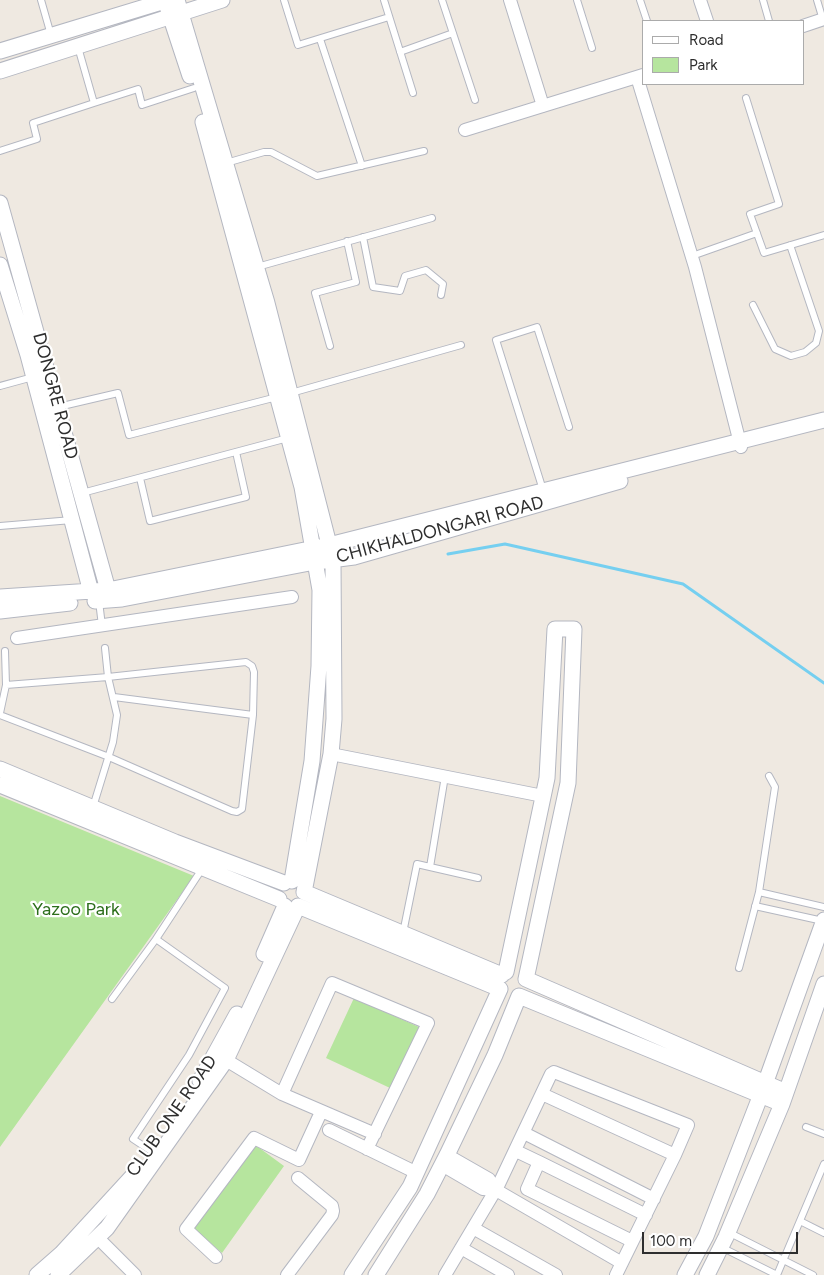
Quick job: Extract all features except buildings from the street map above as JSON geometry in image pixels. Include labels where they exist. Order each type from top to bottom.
[{"type":"street","points":[[0,52],[51,36],[171,5],[222,0]]},
{"type":"street","points":[[510,0],[543,106]]},
{"type":"street","points":[[700,0],[707,20]]},
{"type":"street","points":[[0,71],[78,46],[171,5]]},
{"type":"street","points":[[171,5],[283,395],[333,560],[334,719],[331,754],[291,901]]},
{"type":"street","points":[[171,5],[226,163],[256,267],[283,395]]},
{"type":"street","points":[[804,26],[823,20]]},
{"type":"street","points":[[465,130],[640,76]]},
{"type":"street","points":[[643,85],[745,442]]},
{"type":"street","name":"DONGRE ROAD","points":[[0,203],[81,493],[100,595]]},
{"type":"street","name":"DONGRE ROAD","points":[[0,265],[72,520],[100,595]]},
{"type":"street","name":"CLUB ONE ROAD","points":[[283,395],[288,438],[302,487],[320,590],[319,676],[312,762],[288,882],[279,890],[291,901]]},
{"type":"street","name":"CHIKHALDONGARI ROAD","points":[[0,611],[100,595],[314,555],[329,545],[543,490],[745,442],[824,420]]},
{"type":"street","name":"CHIKHALDONGARI ROAD","points":[[314,555],[333,560],[354,557],[610,483],[728,453],[745,442]]},
{"type":"street","name":"CHIKHALDONGARI ROAD","points":[[0,597],[100,595]]},
{"type":"street","points":[[17,638],[292,597]]},
{"type":"street","points":[[352,1275],[410,1187],[503,978],[547,778],[555,629],[574,629],[568,783],[526,979],[527,987],[519,996],[495,1055],[444,1160],[426,1194],[376,1275]]},
{"type":"street","points":[[331,754],[543,796]]},
{"type":"street","points":[[0,769],[203,868],[503,978],[518,970],[526,979],[784,1098]]},
{"type":"street","points":[[0,785],[175,842],[301,886],[291,901]]},
{"type":"street","points":[[291,901],[403,933],[503,978],[510,997],[519,996],[763,1089]]},
{"type":"street","name":"CLUB ONE ROAD","points":[[58,1275],[107,1228],[226,1060],[291,901]]},
{"type":"street","name":"CLUB ONE ROAD","points":[[37,1275],[61,1254],[140,1167],[204,1075],[249,992],[291,901]]},
{"type":"street","points":[[685,1275],[706,1236],[763,1089],[824,921]]},
{"type":"street","points":[[282,1094],[332,983],[428,1023],[367,1148]]},
{"type":"street","points":[[707,1275],[724,1241],[784,1098],[824,984]]},
{"type":"street","points":[[226,1060],[282,1094],[375,1134]]},
{"type":"street","points":[[445,1275],[496,1190],[551,1074],[559,1073],[688,1125],[616,1275]]},
{"type":"street","points":[[542,1094],[675,1155]]},
{"type":"street","points":[[216,1257],[186,1229],[254,1138],[299,1160],[321,1112]]},
{"type":"street","points":[[329,1130],[416,1173]]},
{"type":"street","points":[[524,1133],[654,1198]]},
{"type":"street","points":[[516,1151],[646,1215]]},
{"type":"street","points":[[444,1160],[489,1179],[496,1190],[622,1263]]},
{"type":"street","points":[[539,1162],[526,1190],[632,1242]]},
{"type":"street","points":[[287,1275],[332,1215],[333,1211],[332,1206],[298,1178]]},
{"type":"street","points":[[473,1228],[556,1275]]},
{"type":"street","points":[[706,1236],[724,1241]]},
{"type":"street","points":[[97,1237],[135,1275]]},
{"type":"street","points":[[461,1248],[508,1275]]},
{"type":"lane","points":[[41,0],[51,36]]},
{"type":"lane","points":[[284,0],[298,45],[389,17]]},
{"type":"lane","points":[[384,0],[413,93]]},
{"type":"lane","points":[[442,0],[475,100]]},
{"type":"lane","points":[[577,0],[592,48]]},
{"type":"lane","points":[[640,0],[647,20]]},
{"type":"lane","points":[[763,0],[769,20]]},
{"type":"lane","points":[[817,0],[823,20]]},
{"type":"lane","points":[[400,52],[453,33]]},
{"type":"lane","points":[[320,39],[362,166]]},
{"type":"lane","points":[[78,46],[94,103]]},
{"type":"lane","points":[[0,150],[37,139],[33,124],[94,103],[138,89],[142,105],[194,88]]},
{"type":"lane","points":[[746,98],[779,204],[750,214],[764,253],[824,234]]},
{"type":"lane","points":[[226,163],[264,152],[276,154],[317,176],[424,151]]},
{"type":"lane","points":[[256,267],[432,218]]},
{"type":"lane","points":[[692,256],[757,233]]},
{"type":"lane","points":[[363,237],[373,287],[400,291],[405,276],[426,270],[443,284],[441,296]]},
{"type":"lane","points":[[330,346],[315,293],[356,282],[347,241]]},
{"type":"lane","points":[[753,305],[775,349],[791,356],[806,352],[816,343],[819,331],[790,245]]},
{"type":"lane","points":[[543,490],[496,340],[537,327],[570,427]]},
{"type":"lane","points":[[58,407],[118,393],[129,435],[283,395],[461,345]]},
{"type":"lane","points":[[0,386],[33,377]]},
{"type":"lane","points":[[81,493],[288,438]]},
{"type":"lane","points":[[140,478],[150,521],[246,497],[236,452]]},
{"type":"lane","points":[[0,526],[72,520]]},
{"type":"lane","points":[[100,595],[102,626]]},
{"type":"lane","points":[[91,814],[109,757],[117,715],[108,677],[105,648]]},
{"type":"lane","points":[[6,651],[6,685],[0,714],[109,757],[237,812],[242,809],[253,715],[254,672],[252,666],[246,662],[108,677],[6,685]]},
{"type":"lane","points":[[114,697],[253,715]]},
{"type":"lane","points":[[430,867],[445,776]]},
{"type":"lane","points":[[739,968],[759,892],[775,787],[769,776]]},
{"type":"lane","points":[[403,933],[417,864],[478,878]]},
{"type":"lane","points":[[112,999],[156,939],[203,868]]},
{"type":"lane","points":[[759,892],[824,907]]},
{"type":"lane","points":[[755,906],[824,921]]},
{"type":"lane","points":[[151,1151],[133,1139],[189,1055],[225,988],[156,939]]},
{"type":"lane","points":[[806,1127],[824,1134]]},
{"type":"lane","points":[[724,1241],[777,1275],[824,1164]]},
{"type":"lane","points":[[800,1221],[824,1233]]},
{"type":"lane","points":[[724,1241],[783,1260],[813,1275]]},
{"type":"green space","name":"Yazoo Park","points":[[0,796],[194,876],[0,1147]]},
{"type":"green space","points":[[354,998],[419,1027],[390,1088],[326,1058]]},
{"type":"green space","points":[[254,1144],[284,1166],[222,1253],[192,1227]]},
{"type":"waterway","points":[[448,554],[505,544],[683,584],[824,683]]}]
